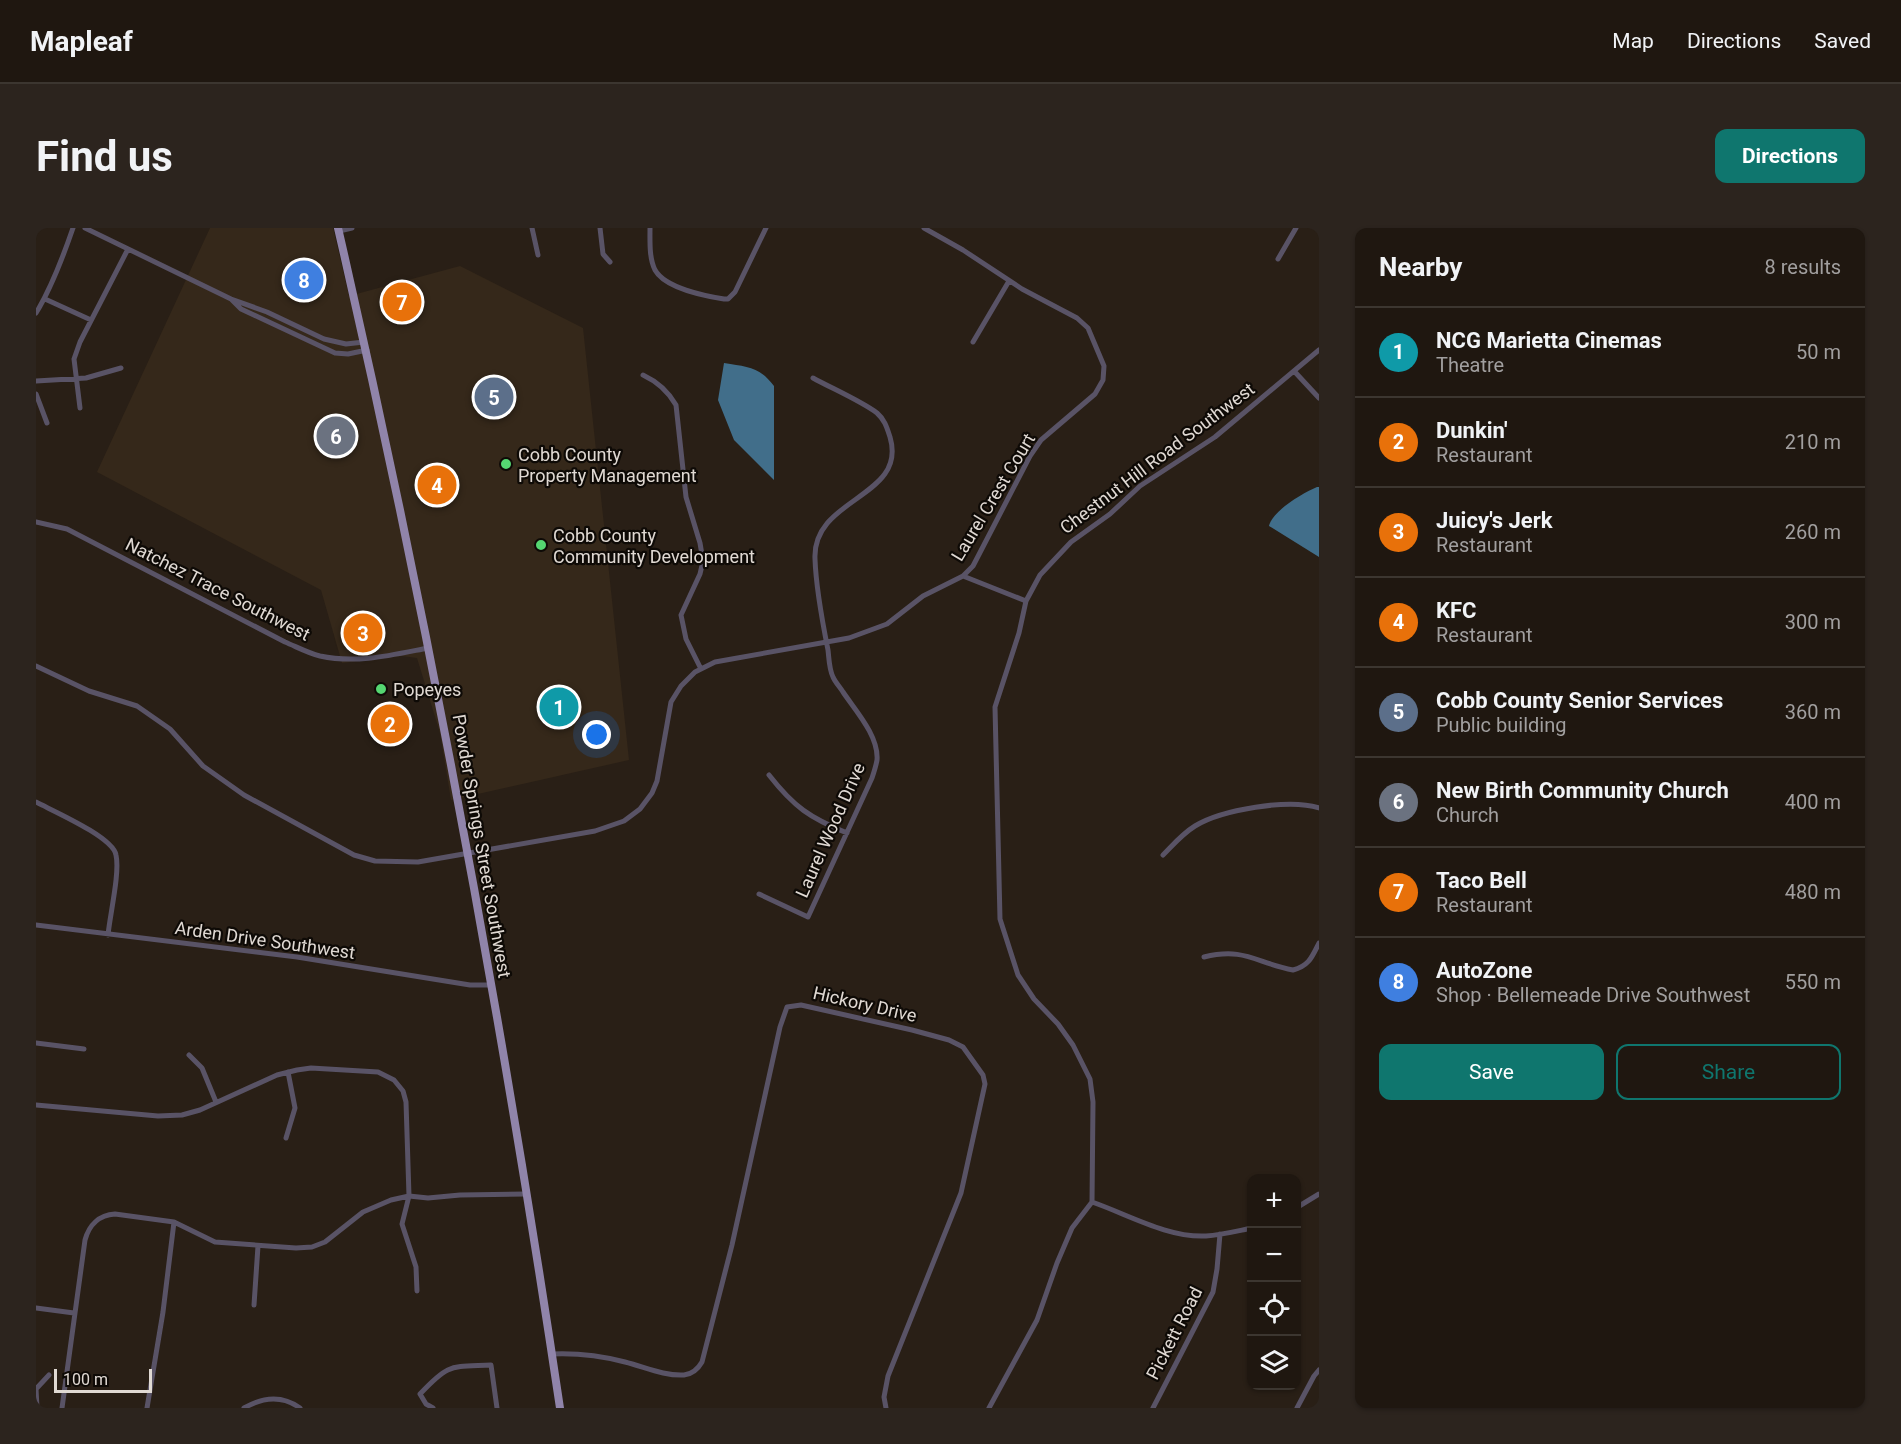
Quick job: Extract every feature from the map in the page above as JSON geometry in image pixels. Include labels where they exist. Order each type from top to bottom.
[{"type":"main road","name":"Powder Springs Street Southwest","points":[[339,230],[366,346],[428,648],[490,985],[560,1408]]},
{"type":"street","points":[[36,313],[45,299],[74,228]]},
{"type":"street","points":[[85,228],[231,299],[267,312],[324,339],[366,346]]},
{"type":"street","points":[[339,230],[351,228]]},
{"type":"street","points":[[532,228],[538,255]]},
{"type":"street","points":[[600,228],[603,254],[610,262]]},
{"type":"street","points":[[650,228],[653,262],[661,278],[680,288],[728,299],[735,292],[766,228]]},
{"type":"street","name":"Laurel Crest Court","points":[[924,228],[963,250],[1009,281],[1077,318],[1088,328],[1104,366],[1103,380],[1095,394],[1041,440],[1030,456],[973,566],[963,576]]},
{"type":"street","points":[[1278,259],[1296,228]]},
{"type":"street","points":[[80,408],[74,359],[80,342],[128,249]]},
{"type":"street","points":[[973,342],[1009,281]]},
{"type":"street","points":[[45,299],[91,320]]},
{"type":"street","points":[[231,299],[241,309],[323,349],[341,354],[366,346]]},
{"type":"street","name":"Chestnut Hill Road Southwest","points":[[1092,1202],[1093,1102],[1090,1079],[1073,1045],[1058,1024],[1034,999],[1018,975],[1000,919],[995,707],[1019,633],[1026,601],[1040,575],[1071,542],[1110,514],[1140,486],[1215,437],[1319,350]]},
{"type":"street","points":[[36,381],[76,378],[121,368]]},
{"type":"street","points":[[1294,370],[1319,398]]},
{"type":"street","points":[[643,375],[653,379],[669,392],[676,405],[686,497],[703,561],[700,574],[681,615],[686,639],[701,669]]},
{"type":"street","name":"Laurel Wood Drive","points":[[759,894],[808,917],[873,777],[877,759],[875,743],[868,729],[833,677],[814,557],[822,529],[830,519],[878,483],[889,469],[892,443],[886,424],[877,414],[813,378]]},
{"type":"street","points":[[36,394],[47,423]]},
{"type":"street","name":"Natchez Trace Southwest","points":[[36,522],[67,529],[285,642],[318,656],[348,660],[375,658],[428,648]]},
{"type":"street","points":[[36,666],[89,691],[136,706],[170,729],[191,754],[220,779],[244,795],[354,855],[375,861],[408,863],[595,831],[624,821],[640,809],[652,793],[657,781],[671,702],[681,686],[695,672],[716,662],[849,639],[887,624],[923,596],[963,576],[1026,601]]},
{"type":"street","points":[[769,775],[786,797],[804,811],[820,822],[847,833]]},
{"type":"street","points":[[36,802],[87,828],[111,844],[116,854],[116,871],[108,934]]},
{"type":"street","points":[[1163,855],[1183,834],[1197,825],[1228,813],[1295,804],[1319,808]]},
{"type":"street","name":"Arden Drive Southwest","points":[[36,925],[297,957],[470,985],[490,985]]},
{"type":"street","points":[[1204,957],[1235,953],[1293,970],[1302,968],[1312,959],[1319,943]]},
{"type":"street","name":"Hickory Drive","points":[[552,1354],[616,1360],[665,1373],[687,1375],[697,1369],[702,1362],[732,1245],[780,1028],[787,1007],[801,1005],[919,1031],[956,1043],[963,1047],[972,1058],[985,1084],[961,1193],[888,1376],[884,1397],[886,1408]]},
{"type":"street","points":[[36,1043],[84,1049]]},
{"type":"street","points":[[189,1054],[202,1068],[216,1102]]},
{"type":"street","points":[[36,1105],[171,1116],[192,1112],[288,1072],[311,1068],[378,1072],[394,1080],[403,1091],[406,1102],[409,1196],[402,1224],[416,1267],[417,1291]]},
{"type":"street","points":[[286,1138],[295,1108],[288,1072]]},
{"type":"street","points":[[62,1408],[87,1232],[98,1218],[115,1214],[174,1222],[215,1242],[296,1248],[325,1242],[373,1207],[391,1200],[409,1196],[428,1198],[526,1194]]},
{"type":"street","points":[[1301,1205],[1319,1194]]},
{"type":"street","points":[[989,1408],[1037,1320],[1072,1228],[1092,1202],[1154,1227],[1204,1236],[1247,1229]]},
{"type":"street","points":[[147,1408],[163,1312],[174,1222]]},
{"type":"street","name":"Pickett Road","points":[[1153,1408],[1213,1292],[1220,1234]]},
{"type":"street","points":[[254,1305],[258,1246]]},
{"type":"street","points":[[36,1308],[74,1313]]},
{"type":"street","points":[[433,1408],[426,1404],[420,1394],[443,1371],[452,1367],[491,1365],[497,1408]]},
{"type":"street","points":[[1297,1408],[1319,1370]]},
{"type":"street","points":[[38,1408],[36,1389],[49,1375]]},
{"type":"street","points":[[244,1408],[254,1402],[272,1398],[288,1401],[300,1408]]},
{"type":"shaded area","points":[[210,228],[333,228],[349,296],[460,266],[583,328],[629,760],[451,800],[440,733],[417,658],[402,656],[342,663],[321,590],[97,472]]},
{"type":"water","points":[[724,363],[758,371],[774,386],[774,480],[734,440],[718,400]]},
{"type":"water","points":[[1319,487],[1319,557],[1269,526],[1271,520],[1282,509],[1296,498]]},
{"type":"place","name":"AutoZone","points":[[304,280]]},
{"type":"place","name":"Taco Bell","points":[[402,302]]},
{"type":"place","name":"Cobb County Senior Services","points":[[494,397]]},
{"type":"place","name":"New Birth Community Church","points":[[336,436]]},
{"type":"place","name":"Cobb County Property Management","points":[[506,464]]},
{"type":"place","name":"KFC","points":[[437,485]]},
{"type":"place","name":"Cobb County Community Development","points":[[541,545]]},
{"type":"place","name":"Juicy's Jerk","points":[[363,633]]},
{"type":"place","name":"Popeyes","points":[[381,689]]},
{"type":"place","name":"NCG Marietta Cinemas","points":[[559,707]]},
{"type":"place","name":"Dunkin'","points":[[390,724]]}]
